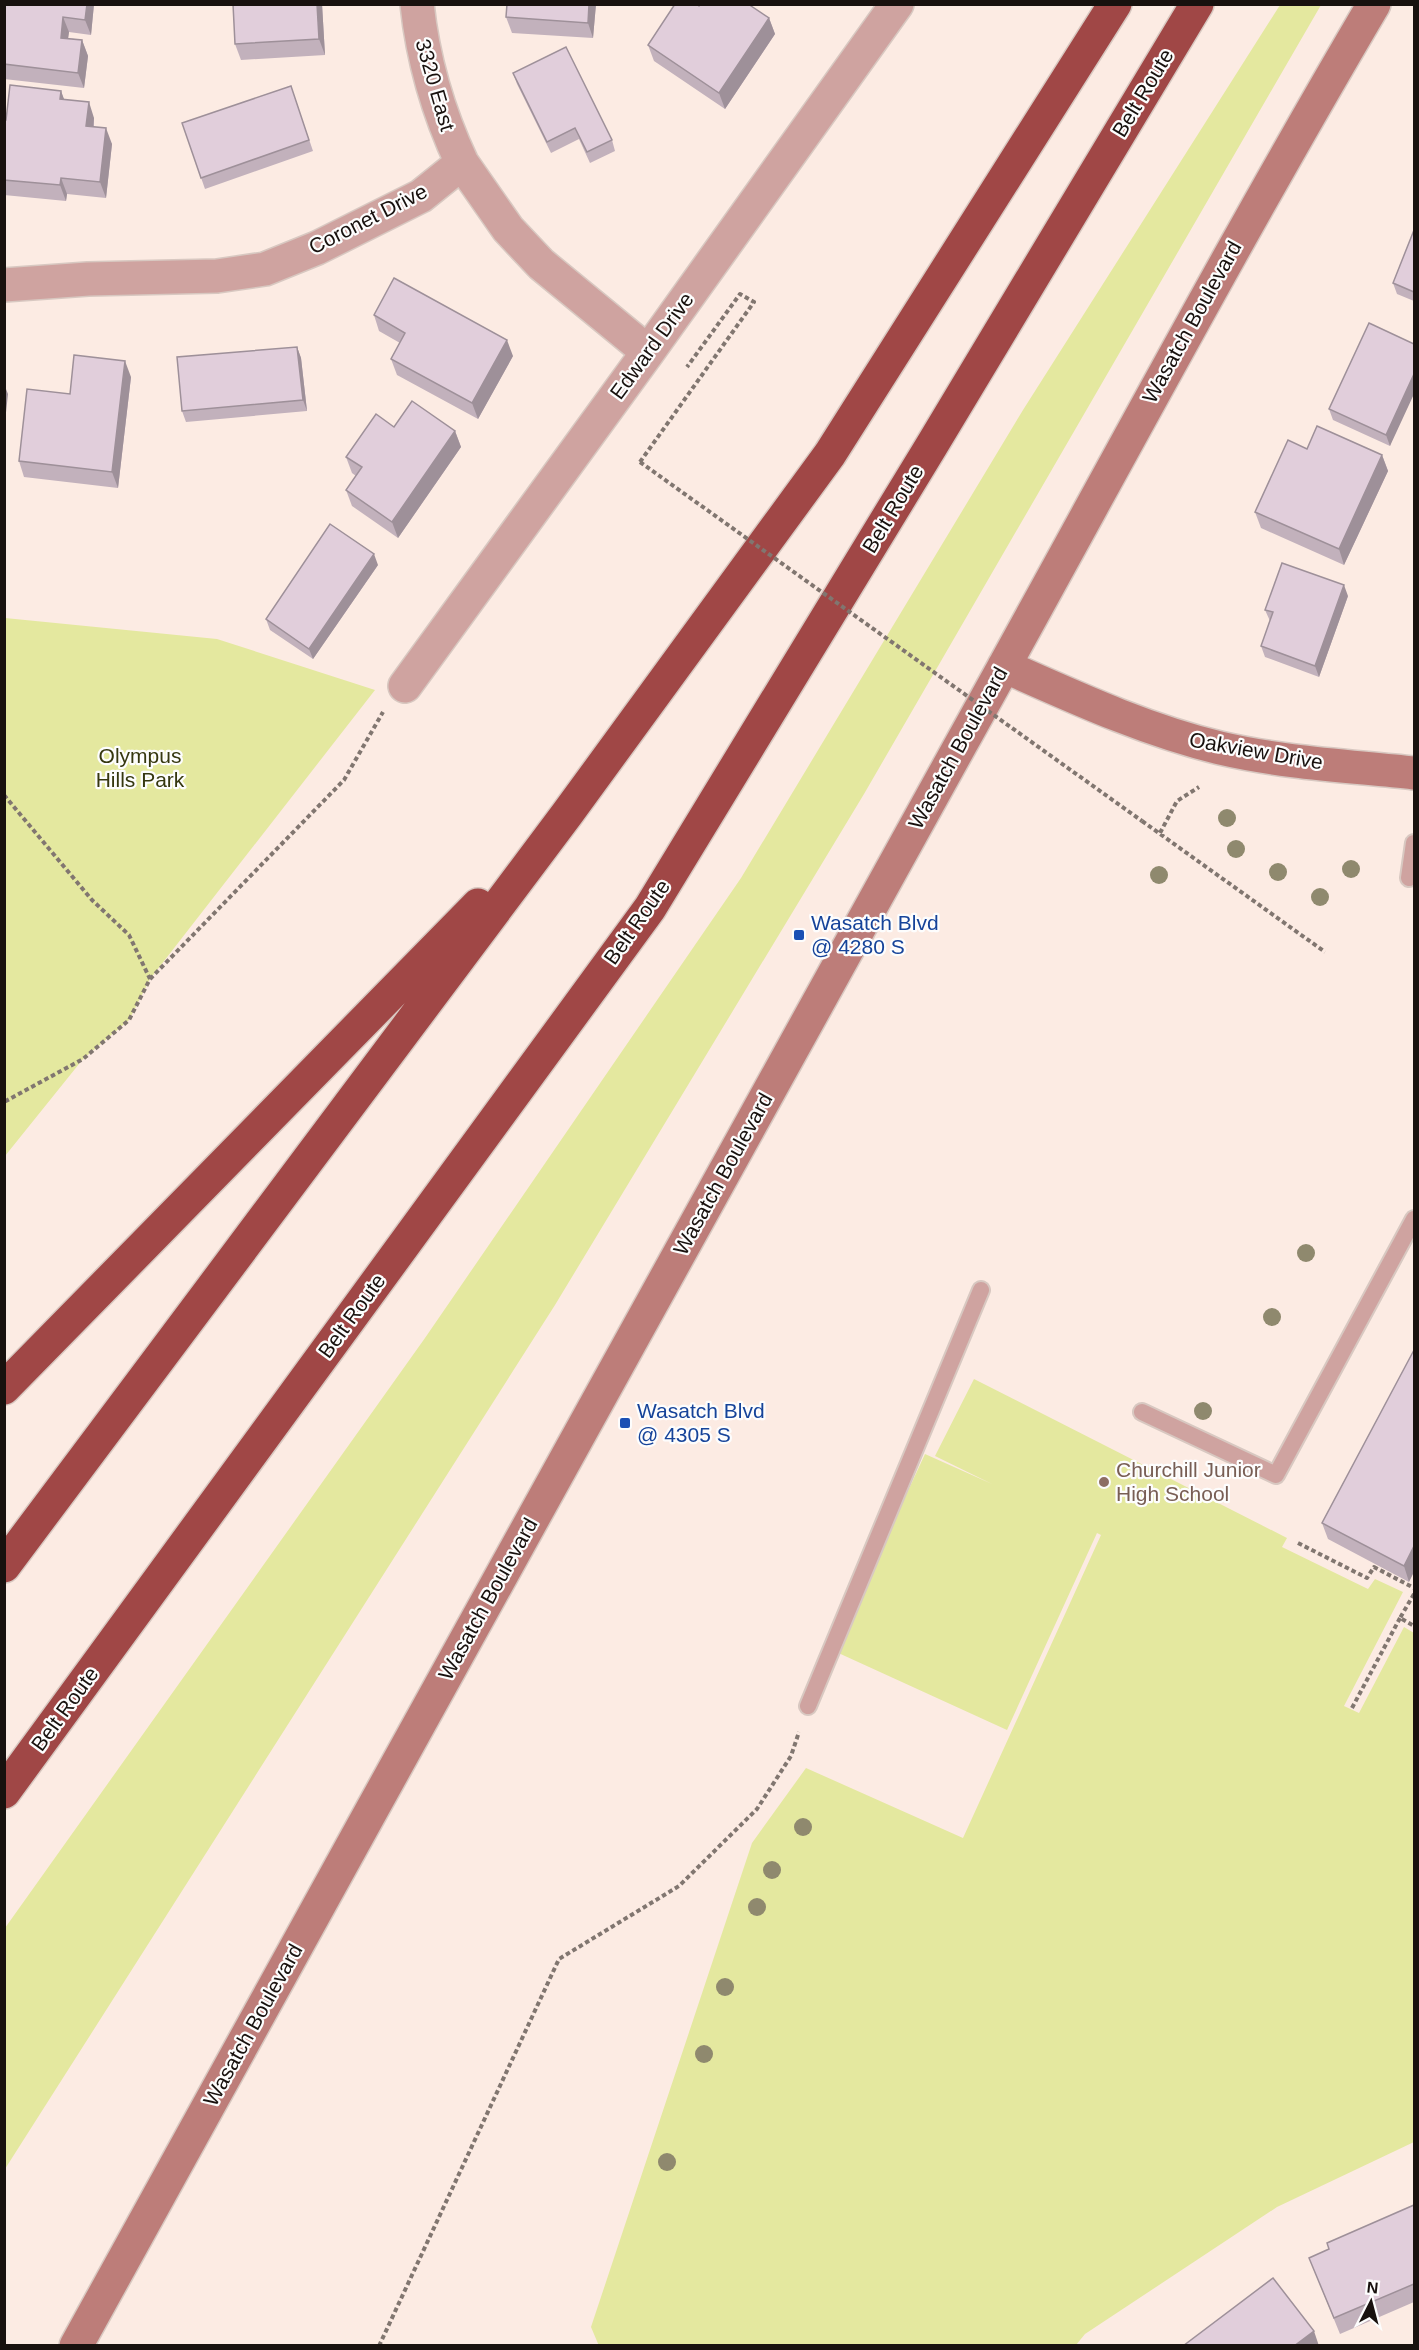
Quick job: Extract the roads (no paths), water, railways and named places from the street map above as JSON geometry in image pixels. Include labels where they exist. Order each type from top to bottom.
[{"type":"highway","points":[[4,1566],[567,814],[830,454],[1115,4]]},
{"type":"highway","name":"Belt Route","points":[[4,1792],[650,908],[1197,4]]},
{"type":"highway","points":[[4,1388],[567,814]]},
{"type":"main road","name":"Wasatch Boulevard","points":[[76,2346],[1267,189],[1374,4]]},
{"type":"main road","name":"Oakview Drive","points":[[1004,666],[1154,729],[1199,742],[1270,757],[1414,773]]},
{"type":"street","name":"3320 East","points":[[417,4],[429,78],[443,122],[462,163]]},
{"type":"street","name":"Edward Drive","points":[[405,686],[897,4]]},
{"type":"street","name":"Coronet Drive","points":[[4,285],[88,279],[217,276],[265,269],[317,248],[421,196],[462,163]]},
{"type":"street","points":[[462,163],[508,229],[541,264],[648,352]]},
{"type":"lane","points":[[1409,878],[1414,843]]},
{"type":"lane","points":[[1142,1412],[1276,1475],[1414,1219]]},
{"type":"lane","points":[[808,1706],[981,1290]]},
{"type":"place","name":"Wasatch Blvd @ 4280 S","points":[[799,935]]},
{"type":"place","name":"Wasatch Blvd @ 4305 S","points":[[625,1423]]},
{"type":"place","name":"Churchill Junior High School","points":[[1104,1482]]},
{"type":"park label","name":"Olympus Hills Park","points":[[140,768]]}]
